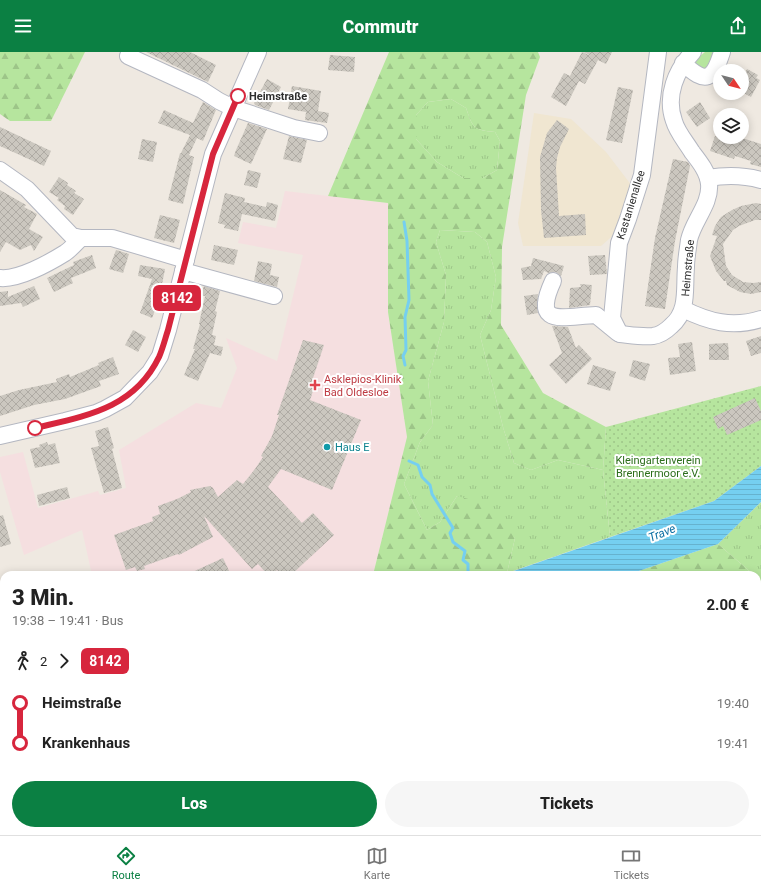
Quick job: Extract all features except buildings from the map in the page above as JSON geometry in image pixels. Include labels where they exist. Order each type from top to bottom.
[{"type":"street","points":[[0,436],[65,421],[106,409],[125,398],[150,372],[160,356],[168,330],[213,154],[258,52]]},
{"type":"street","name":"Kastanienallee","points":[[620,334],[612,318],[619,243],[642,175],[658,52]]},
{"type":"street","points":[[688,58],[696,75],[701,77],[708,76],[713,73],[717,67],[722,52]]},
{"type":"street","points":[[128,56],[202,90],[219,101],[234,108],[294,128],[319,133]]},
{"type":"street","points":[[688,58],[675,79],[671,102],[674,122],[680,134],[702,166],[708,178],[740,176],[761,180]]},
{"type":"street","points":[[655,70],[675,79]]},
{"type":"street","points":[[0,170],[27,189],[72,236],[82,238],[112,238],[274,296]]},
{"type":"street","name":"Heimstraße","points":[[620,334],[645,336],[660,334],[675,323],[681,314],[685,298],[689,240],[708,197],[708,178]]},
{"type":"street","points":[[0,278],[27,273],[65,253],[82,238]]},
{"type":"street","points":[[553,281],[549,291],[546,307],[551,316],[558,318],[596,315],[620,334]]},
{"type":"street","points":[[683,309],[713,322],[740,323],[761,319]]},
{"type":"shaded area","points":[[534,113],[571,119],[606,152],[632,186],[617,232],[601,246],[523,246],[518,223]]},
{"type":"shaded area","name":"Asklepios-Klinik Bad Oldesloe","points":[[285,191],[388,203],[388,312],[407,437],[374,571],[91,571],[82,530],[24,555],[0,472],[0,457],[23,452],[38,508],[98,491],[100,495],[126,488],[119,450],[196,403],[221,408],[237,368],[226,338],[277,361],[303,255],[238,243],[243,222],[276,228]]},
{"type":"green space","points":[[0,52],[85,52],[51,121],[10,121],[0,114]]},
{"type":"green space","points":[[389,52],[538,52],[540,57],[526,95],[502,247],[501,325],[543,393],[606,427],[603,470],[558,460],[531,470],[514,463],[503,427],[480,335],[491,310],[496,277],[487,242],[475,232],[440,230],[436,242],[446,275],[444,322],[428,381],[433,425],[420,442],[404,484],[427,530],[440,522],[457,496],[491,505],[515,538],[507,571],[374,571],[407,437],[388,312],[388,203],[328,196]],"holes":[[[451,99],[466,108],[470,120],[478,129],[495,132],[500,141],[497,170],[483,178],[463,178],[437,162],[416,139],[416,115],[428,102]]]},
{"type":"green space","points":[[705,52],[717,52],[705,72],[693,62]]},
{"type":"green space","points":[[451,99],[466,108],[470,120],[475,127],[482,130],[495,132],[500,141],[497,170],[483,178],[463,178],[437,162],[416,139],[416,115],[428,102]]},
{"type":"green space","points":[[440,230],[475,232],[487,242],[496,277],[491,310],[480,335],[503,427],[514,463],[531,470],[558,460],[603,470],[610,537],[513,571],[507,571],[515,538],[457,496],[440,522],[427,530],[404,484],[420,442],[433,425],[428,381],[444,322],[446,275],[436,242]]},
{"type":"green space","name":"Kleingartenverein Brennermoor e.V.","points":[[761,386],[761,466],[714,501],[610,537],[603,470],[606,427]]},
{"type":"green space","points":[[761,502],[761,571],[749,571],[718,544]]},
{"type":"green space","points":[[718,544],[749,571],[639,571]]},
{"type":"water","name":"Trave","points":[[761,466],[761,502],[718,544],[639,571],[513,571],[714,501]]},
{"type":"waterway","points":[[404,222],[407,241],[409,300],[405,317],[406,350],[403,356],[405,365]]},
{"type":"waterway","points":[[409,461],[418,465],[422,477],[430,485],[432,494],[453,528],[450,533],[453,542],[465,551],[463,560],[468,564],[468,571]]},
{"type":"bus line","name":"8142","points":[[35,428],[96,413],[106,409],[125,398],[139,385],[150,372],[160,356],[182,278],[213,154],[238,96]]},
{"type":"place","name":"Heimstraße","points":[[238,96]]},
{"type":"place","name":"Asklepios-Klinik Bad Oldesloe","points":[[315,385]]},
{"type":"place","name":"Haus E","points":[[327,447]]}]
